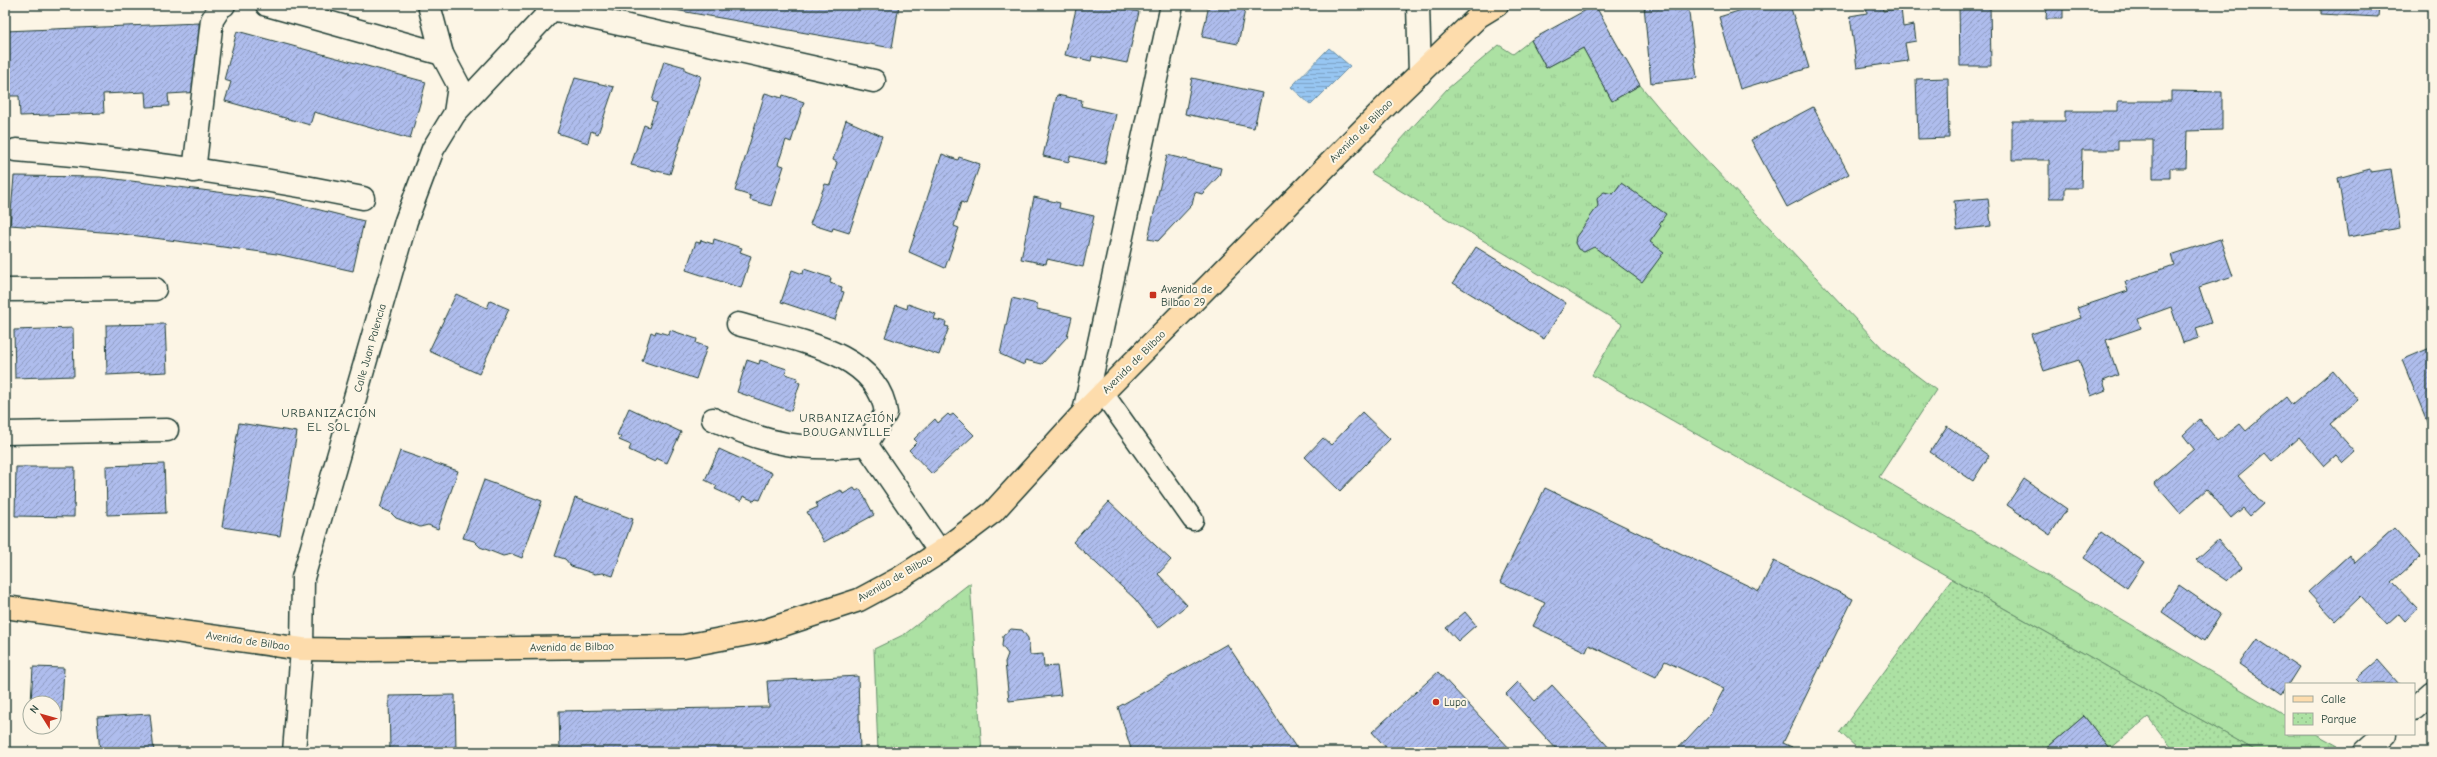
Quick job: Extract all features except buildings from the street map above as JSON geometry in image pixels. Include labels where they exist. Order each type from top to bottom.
[{"type":"main road","name":"Avenida de Bilbao","points":[[5,607],[302,649],[369,650],[684,646],[764,631],[859,600],[898,579],[940,552],[993,512],[1084,412],[1420,74],[1479,16],[1497,5]]},
{"type":"street","points":[[194,171],[212,20],[221,6],[224,5]]},
{"type":"street","points":[[267,5],[442,54]]},
{"type":"street","name":"Calle Juan Palencia","points":[[294,752],[302,649],[303,578],[406,221],[433,149],[455,112],[458,86],[442,54],[429,5]]},
{"type":"street","points":[[1084,412],[1172,5]]},
{"type":"street","points":[[1418,5],[1420,74]]},
{"type":"street","points":[[455,112],[554,7],[874,81]]},
{"type":"street","points":[[16,150],[75,154],[318,189],[363,198]]},
{"type":"street","points":[[5,290],[155,289]]},
{"type":"street","points":[[713,419],[756,438],[783,444],[833,449],[866,444],[886,413],[884,399],[877,385],[861,368],[835,354],[738,324]]},
{"type":"street","points":[[5,433],[167,430]]},
{"type":"street","points":[[866,444],[940,552]]},
{"type":"street","points":[[2415,707],[2432,693]]},
{"type":"street","points":[[2365,752],[2384,735]]},
{"type":"lane","points":[[1103,393],[1193,520]]},
{"type":"green space","points":[[1531,40],[1546,68],[1583,48],[1612,101],[1640,85],[1670,121],[1887,353],[1936,390],[1879,477],[2285,715],[2285,735],[2318,735],[2338,746],[2330,752],[2258,752],[1592,375],[1622,324],[1371,173],[1447,89],[1499,45],[1513,54]]},
{"type":"green space","points":[[1952,579],[2258,752],[2175,752],[2148,717],[2110,749],[2084,716],[2042,752],[1861,752],[1840,732]]},
{"type":"green space","points":[[970,583],[982,752],[878,752],[874,649],[905,634]]},
{"type":"water","points":[[1329,48],[1350,66],[1311,105],[1291,87]]},
{"type":"place","name":"Avenida de Bilbao 29","points":[[1153,295]]},
{"type":"place","name":"Lupa","points":[[1436,702]]},
{"type":"district","name":"URBANIZACIÓN EL SOL","points":[[329,420]]},
{"type":"district","name":"URBANIZACIÓN BOUGANVILLE","points":[[847,425]]}]
